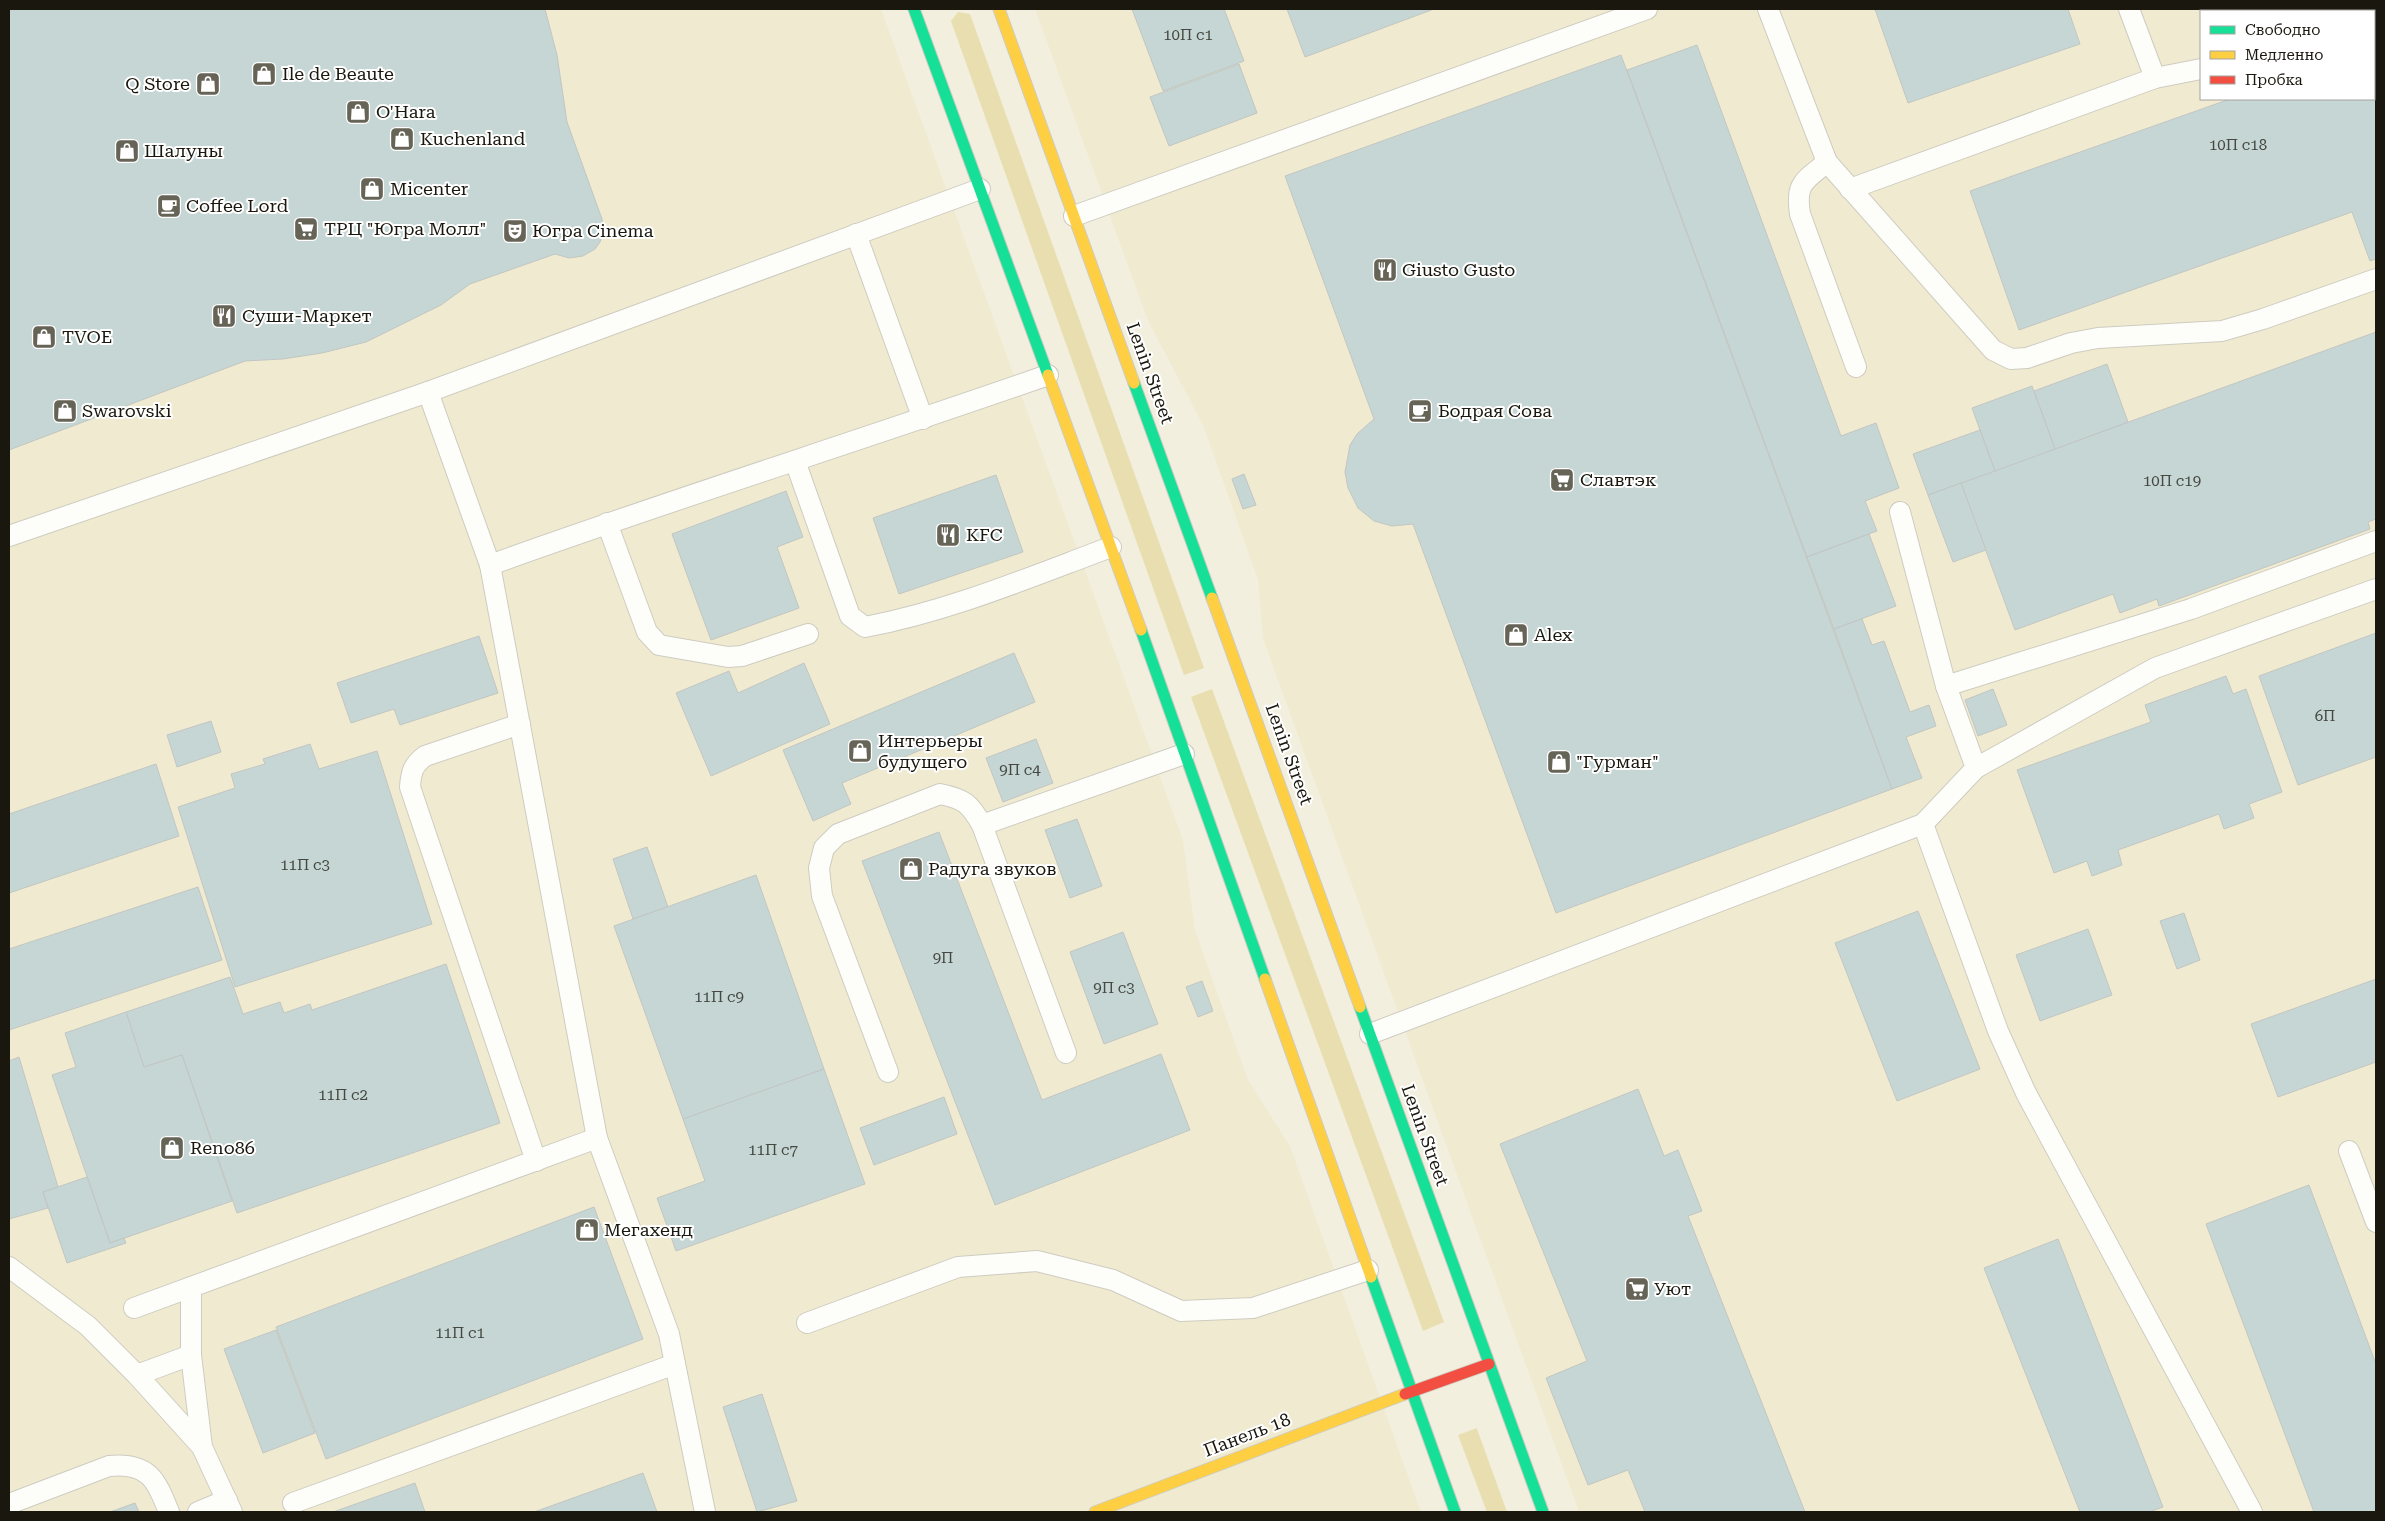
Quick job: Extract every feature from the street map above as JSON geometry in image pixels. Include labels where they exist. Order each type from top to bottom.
[{"type":"main road","points":[[914,9],[1111,547],[1455,1512]]},
{"type":"main road","name":"Lenin Street","points":[[999,9],[1543,1512]]},
{"type":"main road","name":"Панель 18","points":[[1095,1512],[1412,1391],[1489,1364]]},
{"type":"lane","points":[[1074,216],[1647,9]]},
{"type":"lane","points":[[1768,9],[1827,162],[1993,350],[2011,359],[2027,358],[2071,343],[2098,338],[2222,331],[2263,319],[2376,279]]},
{"type":"lane","points":[[2129,9],[2155,78]]},
{"type":"lane","points":[[1850,189],[2155,78],[2200,69]]},
{"type":"lane","points":[[1827,162],[1801,184],[1797,196],[1800,214],[1856,367]]},
{"type":"lane","points":[[9,536],[428,392],[980,189]]},
{"type":"lane","points":[[856,234],[923,419]]},
{"type":"lane","points":[[490,565],[607,522],[923,419],[1048,375]]},
{"type":"lane","points":[[428,392],[490,565],[597,1138],[669,1334],[705,1512]]},
{"type":"lane","points":[[794,461],[850,616],[865,627],[903,620],[971,599],[1111,547]]},
{"type":"lane","points":[[1900,512],[1946,686],[1976,768]]},
{"type":"lane","points":[[607,522],[647,632],[659,645],[728,657],[742,656],[808,634]]},
{"type":"lane","points":[[1946,686],[2191,609],[2376,541]]},
{"type":"lane","points":[[1370,1034],[1923,824],[1976,768],[2155,668],[2376,589]]},
{"type":"lane","points":[[520,724],[425,756],[416,763],[410,773],[410,787],[536,1161]]},
{"type":"lane","points":[[982,825],[1184,754]]},
{"type":"lane","points":[[888,1072],[822,896],[819,868],[824,848],[838,834],[940,794],[957,798],[971,806],[982,825],[1066,1053]]},
{"type":"lane","points":[[1923,824],[1998,1031],[2026,1093],[2252,1512]]},
{"type":"lane","points":[[134,1308],[597,1138]]},
{"type":"lane","points":[[2349,1151],[2376,1222]]},
{"type":"lane","points":[[808,1323],[958,1267],[1037,1260],[1113,1280],[1181,1311],[1253,1308],[1368,1270]]},
{"type":"lane","points":[[9,1266],[88,1326],[137,1375],[202,1447],[229,1506],[198,1512]]},
{"type":"lane","points":[[191,1287],[191,1355],[202,1447]]},
{"type":"lane","points":[[137,1375],[191,1355]]},
{"type":"lane","points":[[293,1503],[675,1364]]},
{"type":"lane","points":[[9,1504],[109,1466],[121,1465],[136,1467],[149,1473],[159,1487],[169,1512]]},
{"type":"shaded area","points":[[9,9],[881,9],[1183,840],[1195,930],[1248,1080],[1290,1146],[1421,1512],[9,1512]]},
{"type":"shaded area","points":[[1035,9],[2376,9],[2376,1512],[1579,1512],[1263,639],[1258,580],[1203,425],[1148,321]]},
{"type":"shaded area","points":[[958,12],[970,14],[1204,668],[1184,675],[951,21]]},
{"type":"shaded area","points":[[1212,689],[1444,1322],[1423,1331],[1191,697]]},
{"type":"shaded area","points":[[1477,1428],[1507,1512],[1487,1512],[1458,1435]]},
{"type":"building","name":"ТРЦ \"Югра Молл\"","points":[[9,9],[545,9],[557,55],[567,122],[602,219],[603,232],[600,242],[595,249],[583,256],[569,258],[555,254],[470,284],[441,305],[366,342],[322,353],[283,359],[245,361],[9,450]]},
{"type":"building","points":[[1132,9],[1224,9],[1244,61],[1163,91]]},
{"type":"building","points":[[1287,9],[1434,9],[1305,57]]},
{"type":"building","points":[[1875,9],[2068,9],[2080,44],[1908,103]]},
{"type":"building","points":[[1697,45],[1841,436],[1876,423],[1899,488],[1865,501],[1877,531],[1807,557],[1627,70]]},
{"type":"building","points":[[2375,48],[2376,259],[2370,261],[2352,212],[2019,330],[1970,191],[2227,100],[2375,100]]},
{"type":"building","name":"Славтэк","points":[[1621,55],[1892,789],[1556,913],[1413,524],[1392,526],[1374,521],[1358,508],[1348,488],[1345,472],[1350,445],[1357,434],[1374,419],[1285,176]]},
{"type":"building","points":[[1239,64],[1257,113],[1169,146],[1150,97]]},
{"type":"building","points":[[2376,332],[2376,519],[2368,522],[2370,529],[2159,606],[2157,599],[2120,613],[2113,594],[2015,630],[1961,483]]},
{"type":"building","points":[[2107,364],[2128,422],[2055,449],[2034,391]]},
{"type":"building","points":[[2032,386],[2055,449],[1995,471],[1972,408]]},
{"type":"building","points":[[1980,430],[1995,471],[1928,495],[1913,454]]},
{"type":"building","points":[[1244,474],[1256,505],[1243,509],[1232,479]]},
{"type":"building","name":"KFC","points":[[996,475],[1023,552],[899,594],[873,518]]},
{"type":"building","points":[[1961,483],[1986,550],[1953,562],[1928,495]]},
{"type":"building","points":[[786,491],[803,537],[777,547],[799,608],[711,640],[672,534]]},
{"type":"building","points":[[1869,534],[1896,606],[1834,629],[1807,557]]},
{"type":"building","points":[[1862,619],[1872,645],[1884,641],[1910,712],[1929,705],[1936,726],[1906,737],[1922,778],[1892,789],[1834,629]]},
{"type":"building","points":[[2376,633],[2376,757],[2298,785],[2259,676]]},
{"type":"building","points":[[479,636],[498,693],[400,725],[394,709],[351,723],[337,683]]},
{"type":"building","points":[[1014,653],[1035,702],[842,783],[851,804],[813,821],[783,750]]},
{"type":"building","points":[[804,663],[830,724],[711,776],[676,693],[729,671],[738,693]]},
{"type":"building","points":[[2226,676],[2233,694],[2246,689],[2282,792],[2249,804],[2254,818],[2224,829],[2219,814],[2118,850],[2122,865],[2092,876],[2087,861],[2054,873],[2017,770],[2151,722],[2145,705]]},
{"type":"building","points":[[1993,689],[2007,725],[1978,736],[1965,700]]},
{"type":"building","points":[[211,721],[221,752],[177,767],[167,735]]},
{"type":"building","points":[[1036,739],[1053,783],[1003,802],[986,758]]},
{"type":"building","points":[[310,744],[319,769],[377,751],[432,924],[235,987],[178,807],[235,788],[231,774],[265,764],[263,759]]},
{"type":"building","points":[[156,764],[179,836],[9,893],[9,814]]},
{"type":"building","points":[[1077,819],[1102,886],[1070,898],[1045,830]]},
{"type":"building","points":[[939,832],[1042,1100],[1161,1054],[1190,1130],[995,1205],[862,861]]},
{"type":"building","points":[[647,847],[668,907],[633,919],[613,859]]},
{"type":"building","points":[[756,875],[824,1069],[683,1119],[614,926]]},
{"type":"building","points":[[198,887],[222,960],[9,1030],[9,949]]},
{"type":"building","points":[[1918,911],[1980,1069],[1897,1101],[1835,943]]},
{"type":"building","points":[[2184,913],[2200,960],[2177,969],[2160,921]]},
{"type":"building","points":[[2088,929],[2112,995],[2040,1021],[2016,955]]},
{"type":"building","points":[[1123,932],[1158,1024],[1104,1044],[1070,952]]},
{"type":"building","points":[[446,964],[500,1123],[237,1213],[182,1055],[144,1067],[126,1012],[230,977],[243,1014],[280,1002],[284,1013],[310,1004],[312,1010]]},
{"type":"building","points":[[2376,979],[2376,1062],[2278,1097],[2251,1024]]},
{"type":"building","points":[[1202,981],[1213,1011],[1198,1017],[1186,987]]},
{"type":"building","points":[[126,1012],[144,1067],[182,1055],[232,1201],[110,1243],[52,1075],[76,1067],[65,1033]]},
{"type":"building","points":[[19,1057],[58,1187],[43,1192],[48,1208],[9,1219],[9,1061]]},
{"type":"building","points":[[824,1069],[865,1184],[676,1251],[657,1198],[705,1181],[683,1119]]},
{"type":"building","name":"Уют","points":[[1638,1089],[1664,1156],[1678,1150],[1702,1211],[1688,1216],[1805,1512],[1645,1512],[1628,1470],[1588,1485],[1546,1378],[1587,1361],[1500,1144]]},
{"type":"building","points":[[944,1097],[957,1134],[874,1165],[860,1128]]},
{"type":"building","points":[[87,1177],[110,1243],[124,1238],[126,1243],[67,1263],[43,1192]]},
{"type":"building","points":[[2309,1185],[2376,1364],[2376,1512],[2314,1512],[2206,1224]]},
{"type":"building","points":[[594,1207],[643,1339],[326,1459],[276,1327]]},
{"type":"building","points":[[2058,1239],[2163,1507],[2149,1512],[2080,1512],[1984,1268]]},
{"type":"building","points":[[276,1330],[315,1433],[263,1453],[224,1349]]},
{"type":"building","points":[[762,1394],[797,1501],[757,1512],[723,1407]]},
{"type":"building","points":[[643,1473],[657,1512],[534,1512]]},
{"type":"building","points":[[415,1483],[425,1512],[333,1512]]},
{"type":"building","points":[[135,1503],[139,1512],[110,1512]]},
{"type":"traffic: fast","points":[[914,9],[1048,375]]},
{"type":"traffic: fast","points":[[1134,383],[1212,598]]},
{"type":"traffic: fast","points":[[1141,630],[1265,979]]},
{"type":"traffic: fast","points":[[1360,1007],[1543,1512]]},
{"type":"traffic: fast","points":[[1371,1277],[1455,1512]]},
{"type":"traffic: slow","points":[[999,9],[1134,383]]},
{"type":"traffic: slow","points":[[1048,375],[1141,630]]},
{"type":"traffic: slow","points":[[1212,598],[1360,1007]]},
{"type":"traffic: slow","points":[[1265,979],[1371,1277]]},
{"type":"traffic: slow","points":[[1095,1512],[1405,1394]]},
{"type":"traffic: jam","points":[[1405,1394],[1489,1364]]},
{"type":"place","name":"Ile de Beaute","points":[[264,74]]},
{"type":"place","name":"Q Store","points":[[208,84]]},
{"type":"place","name":"O'Hara","points":[[358,112]]},
{"type":"place","name":"Kuchenland","points":[[402,139]]},
{"type":"place","name":"Шалуны","points":[[127,151]]},
{"type":"place","name":"Micenter","points":[[372,189]]},
{"type":"place","name":"Coffee Lord","points":[[169,206]]},
{"type":"place","name":"ТРЦ \"Югра Молл\"","points":[[306,229]]},
{"type":"place","name":"Югра Cinema","points":[[515,231]]},
{"type":"place","name":"Giusto Gusto","points":[[1385,270]]},
{"type":"place","name":"Суши-Маркет","points":[[224,316]]},
{"type":"place","name":"TVOE","points":[[44,337]]},
{"type":"place","name":"Swarovski","points":[[65,411]]},
{"type":"place","name":"Бодрая Сова","points":[[1420,411]]},
{"type":"place","name":"Славтэк","points":[[1562,480]]},
{"type":"place","name":"KFC","points":[[948,535]]},
{"type":"place","name":"Alex","points":[[1516,635]]},
{"type":"place","name":"Интерьеры будущего","points":[[860,751]]},
{"type":"place","name":"\"Гурман\"","points":[[1559,762]]},
{"type":"place","name":"Радуга звуков","points":[[911,869]]},
{"type":"place","name":"Renо86","points":[[172,1148]]},
{"type":"place","name":"Мегахенд","points":[[587,1230]]},
{"type":"place","name":"Уют","points":[[1637,1289]]}]
